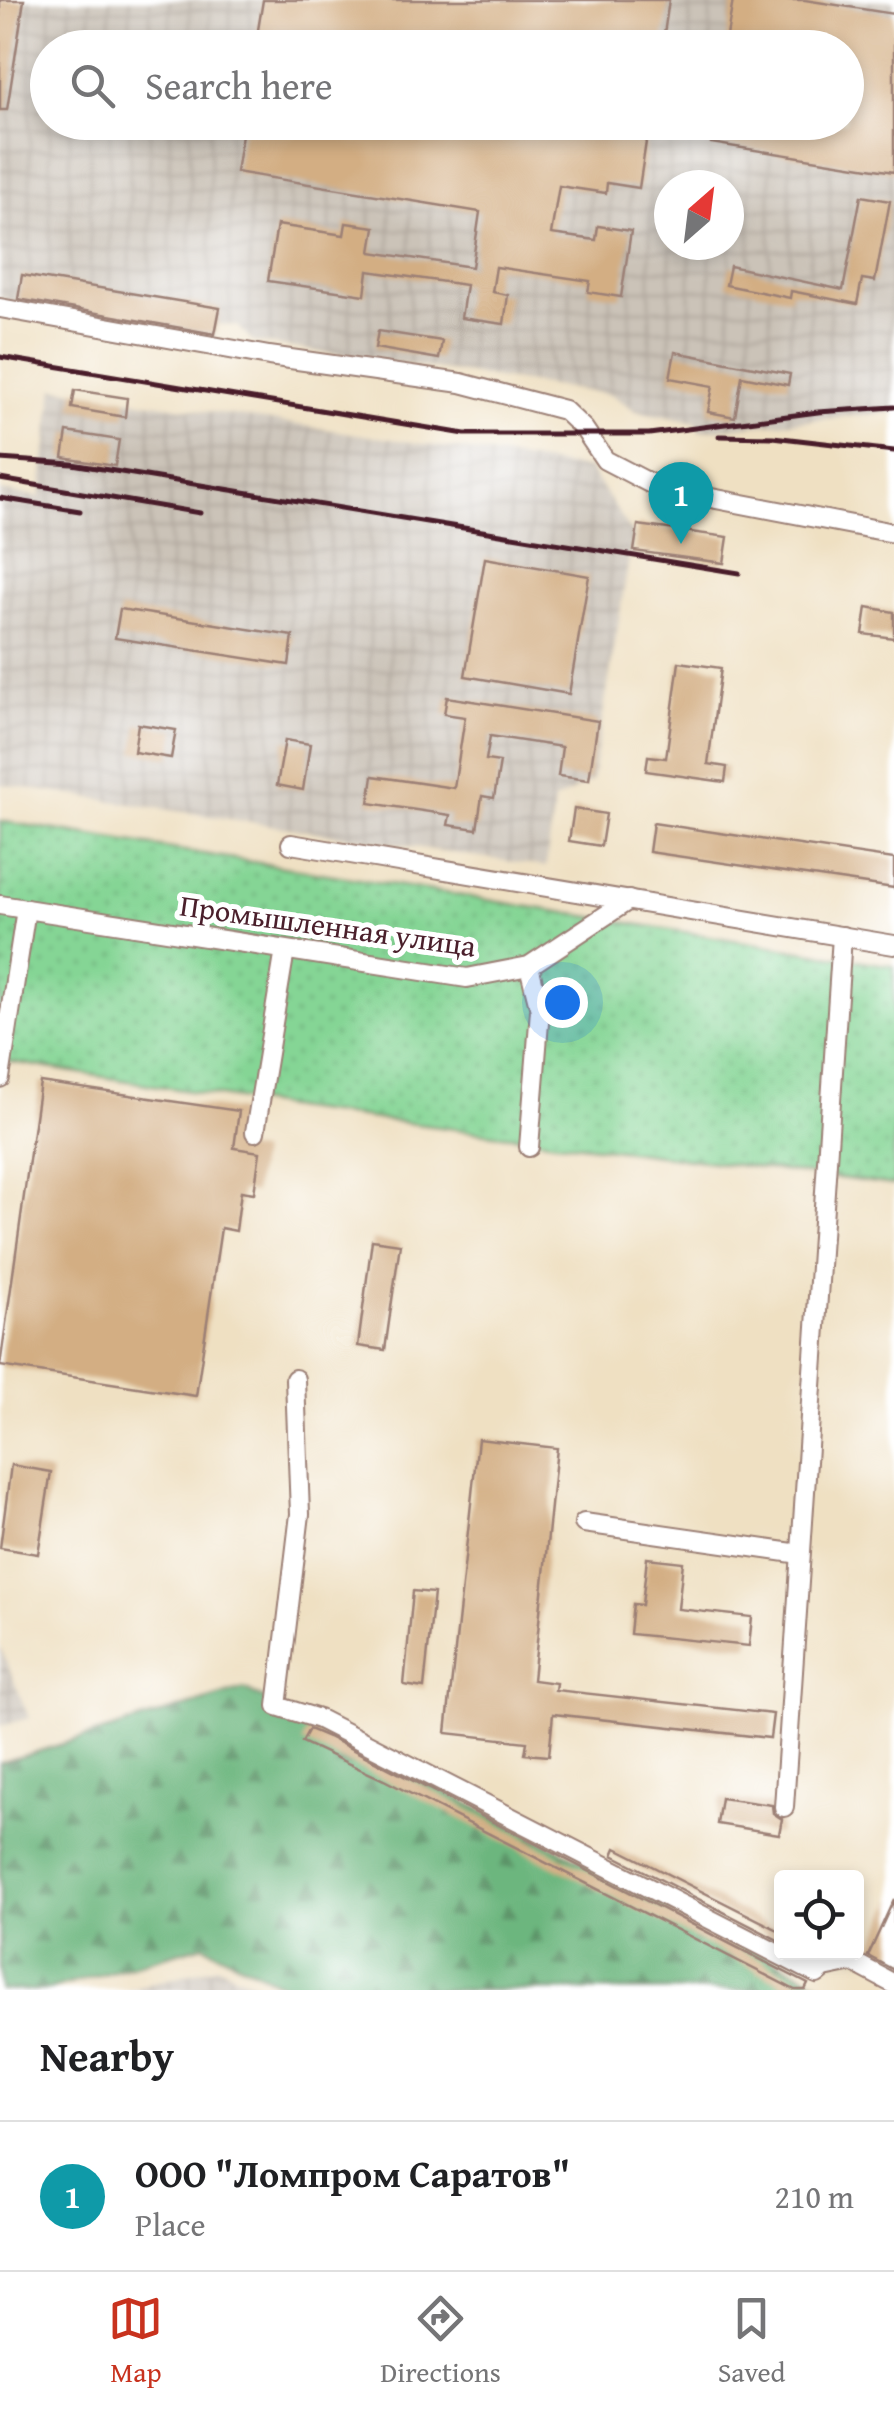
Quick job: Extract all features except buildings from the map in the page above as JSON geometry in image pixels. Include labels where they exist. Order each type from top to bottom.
[{"type":"street","points":[[0,308],[269,356],[461,383],[564,410],[605,460],[660,488],[894,533]]},
{"type":"street","points":[[292,844],[894,945]]},
{"type":"street","name":"Промышленная улица","points":[[0,905],[468,978],[529,966],[629,900]]},
{"type":"street","points":[[0,1078],[26,909]]},
{"type":"street","points":[[784,1807],[842,936]]},
{"type":"street","points":[[255,1132],[286,950]]},
{"type":"street","points":[[529,966],[540,1010],[529,1147]]},
{"type":"street","points":[[295,1378],[300,1514],[277,1706],[319,1720],[818,1974],[824,1968],[853,1962],[894,1984]]},
{"type":"street","points":[[584,1523],[800,1554]]},
{"type":"shaded area","points":[[0,0],[894,0],[894,412],[699,431],[696,422],[636,411],[612,395],[253,342],[237,326],[217,324],[215,336],[0,298]]},
{"type":"shaded area","points":[[54,388],[589,469],[633,535],[592,781],[554,801],[546,867],[0,784],[0,491],[40,497]]},
{"type":"shaded area","points":[[0,1646],[29,1718],[0,1726]]},
{"type":"shaded area","points":[[218,1966],[267,1990],[127,1990]]},
{"type":"green space","points":[[0,821],[894,966],[894,1185],[298,1109],[0,1060]]},
{"type":"green space","points":[[244,1689],[833,1990],[294,1990],[203,1945],[48,1990],[0,1990],[0,1763]]},
{"type":"railway","points":[[0,357],[465,434],[649,434],[818,412],[894,407]]},
{"type":"railway","points":[[719,436],[773,437],[894,451]]},
{"type":"railway","points":[[0,459],[72,464],[739,573]]},
{"type":"railway","points":[[0,479],[200,513]]},
{"type":"railway","points":[[0,498],[80,511]]},
{"type":"place","name":"ООО \"Ломпром Саратов\"","points":[[681,544]]}]
